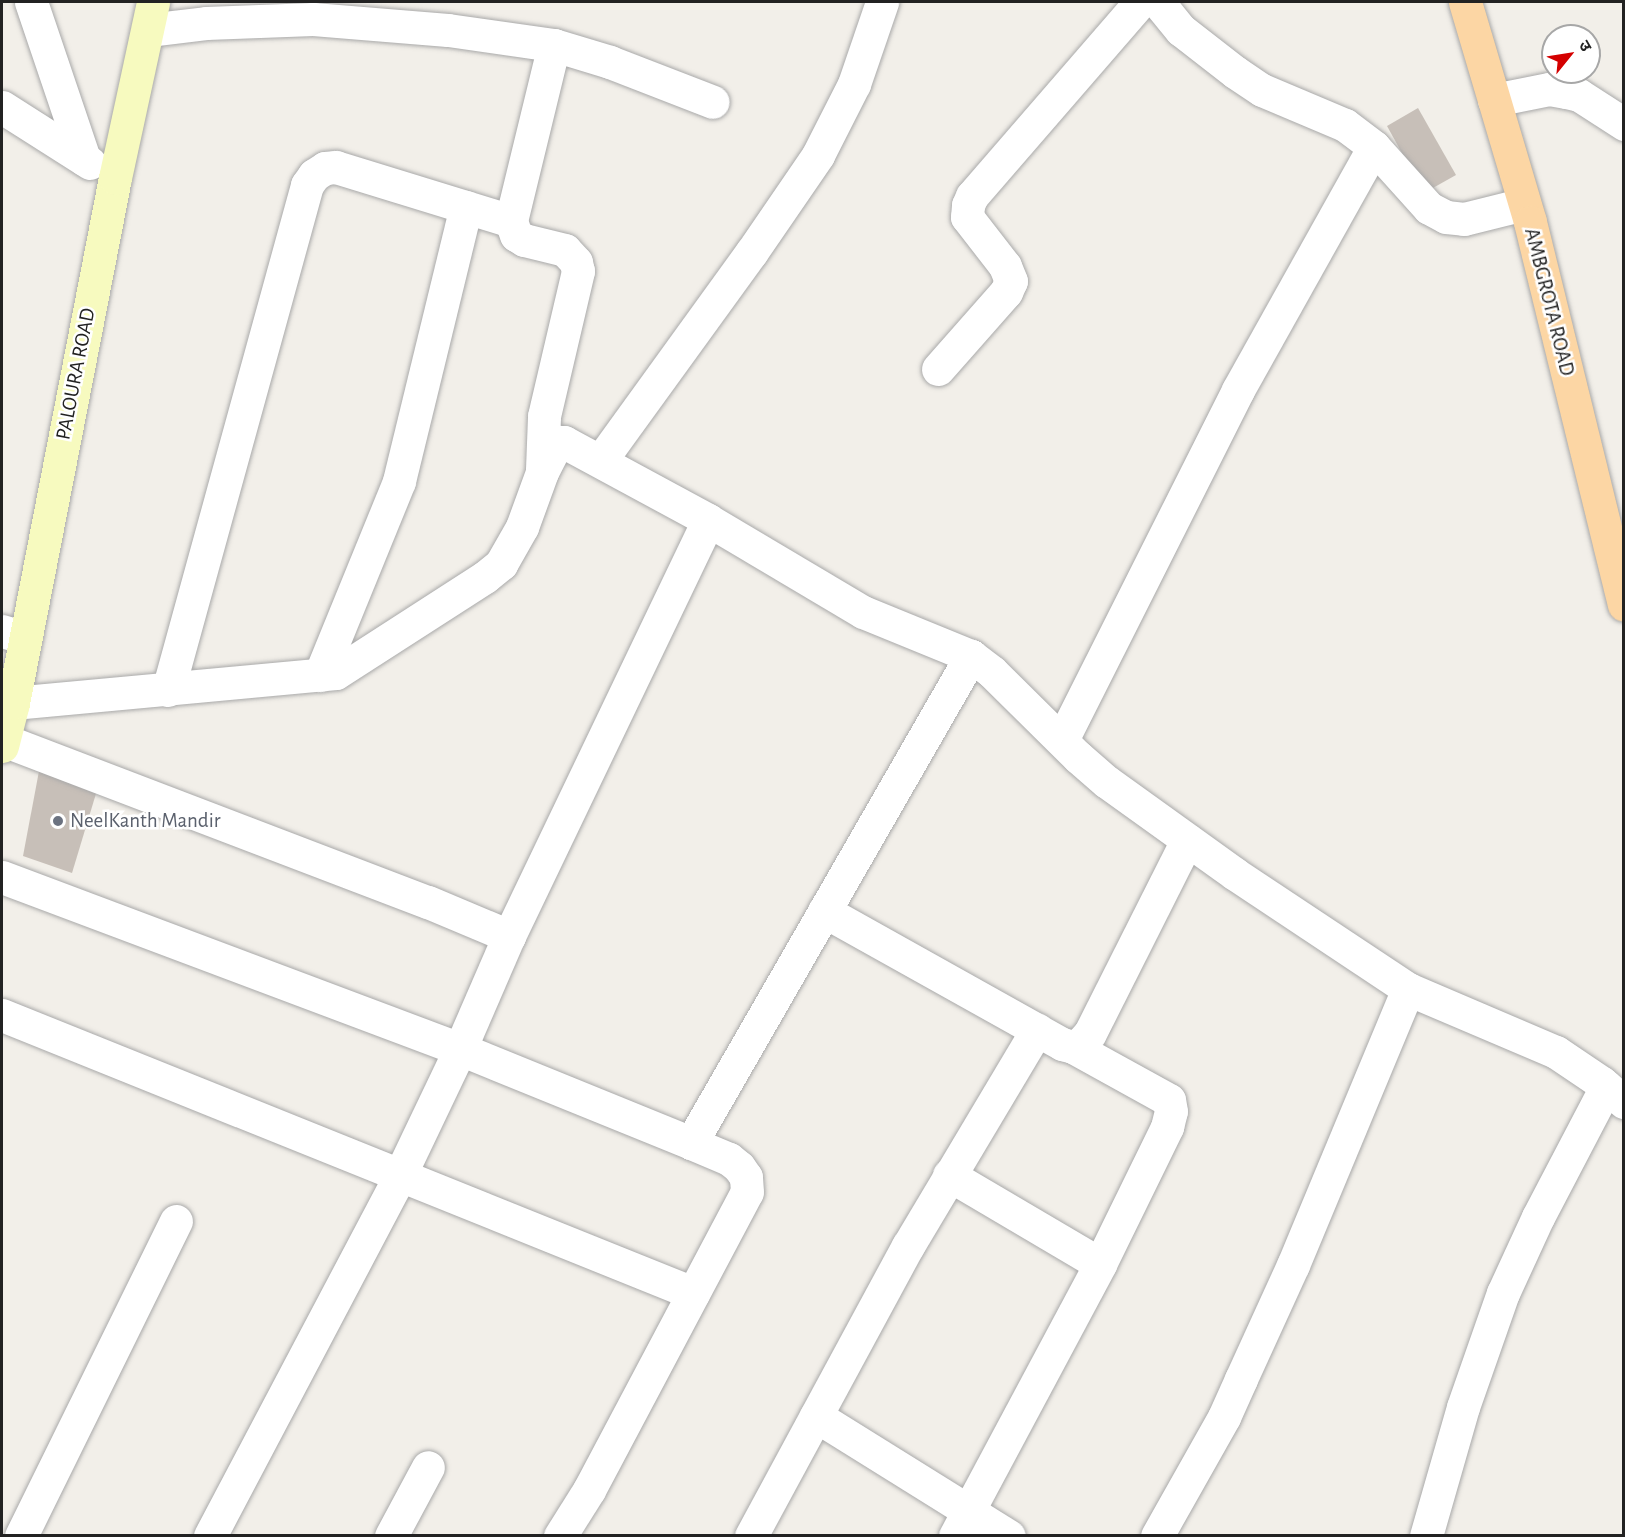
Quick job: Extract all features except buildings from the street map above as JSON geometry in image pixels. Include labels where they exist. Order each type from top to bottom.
[{"type":"main road","name":"AMBGROTA ROAD","points":[[1465,2],[1524,204],[1623,605]]},
{"type":"main road","name":"PALOURA ROAD","points":[[2,743],[13,703],[13,634],[150,16]]},
{"type":"street","points":[[31,2],[84,159]]},
{"type":"street","points":[[601,460],[751,253],[818,155],[854,84],[882,2]]},
{"type":"street","points":[[938,369],[1006,292],[1011,281],[1005,266],[967,217],[968,205],[972,196],[1140,2]]},
{"type":"street","points":[[1158,2],[1181,30],[1235,72],[1262,90],[1345,125],[1374,147],[1429,208],[1446,217],[1464,219],[1524,204]]},
{"type":"street","points":[[150,16],[241,21],[313,19],[448,30],[554,45],[610,62],[713,102]]},
{"type":"street","points":[[542,472],[544,416],[578,271],[576,262],[565,250],[524,240],[516,235],[511,221],[554,45]]},
{"type":"street","points":[[1494,100],[1549,89],[1566,92],[1579,95],[1623,124]]},
{"type":"street","points":[[2,106],[115,178]]},
{"type":"street","points":[[1062,740],[1238,390],[1374,147]]},
{"type":"street","points":[[168,690],[307,185],[319,171],[336,167],[511,221]]},
{"type":"street","points":[[320,675],[399,481],[466,207]]},
{"type":"street","points":[[13,703],[336,673],[501,564],[522,527],[542,472],[559,442],[564,442],[601,460],[863,612],[971,656],[992,672],[1107,782],[1187,840],[1408,989],[1556,1052],[1615,1094],[1538,1217],[1503,1293],[1463,1407],[1426,1536]]},
{"type":"street","points":[[210,1536],[400,1175],[460,1049],[509,936],[708,520]]},
{"type":"street","points":[[691,1143],[971,656]]},
{"type":"street","points":[[2,743],[428,902],[509,936]]},
{"type":"street","points":[[1073,1047],[1081,1043],[1090,1033],[1187,840]]},
{"type":"street","points":[[2,877],[460,1049],[729,1159],[739,1167],[746,1177],[747,1192],[589,1490],[560,1536]]},
{"type":"street","points":[[824,911],[1037,1030],[1158,1092],[1168,1100],[1171,1111],[1167,1127],[1100,1264],[962,1523]]},
{"type":"street","points":[[1157,1536],[1224,1417],[1293,1265],[1408,989]]},
{"type":"street","points":[[2,1015],[693,1293]]},
{"type":"street","points":[[751,1536],[949,1175],[1037,1030]]},
{"type":"street","points":[[949,1175],[1100,1264]]},
{"type":"street","points":[[21,1536],[176,1221]]},
{"type":"street","points":[[816,1416],[962,1523],[1008,1536]]},
{"type":"street","points":[[391,1536],[428,1467]]},
{"type":"place","name":"NeelKanth Mandir","points":[[58,821]]}]
